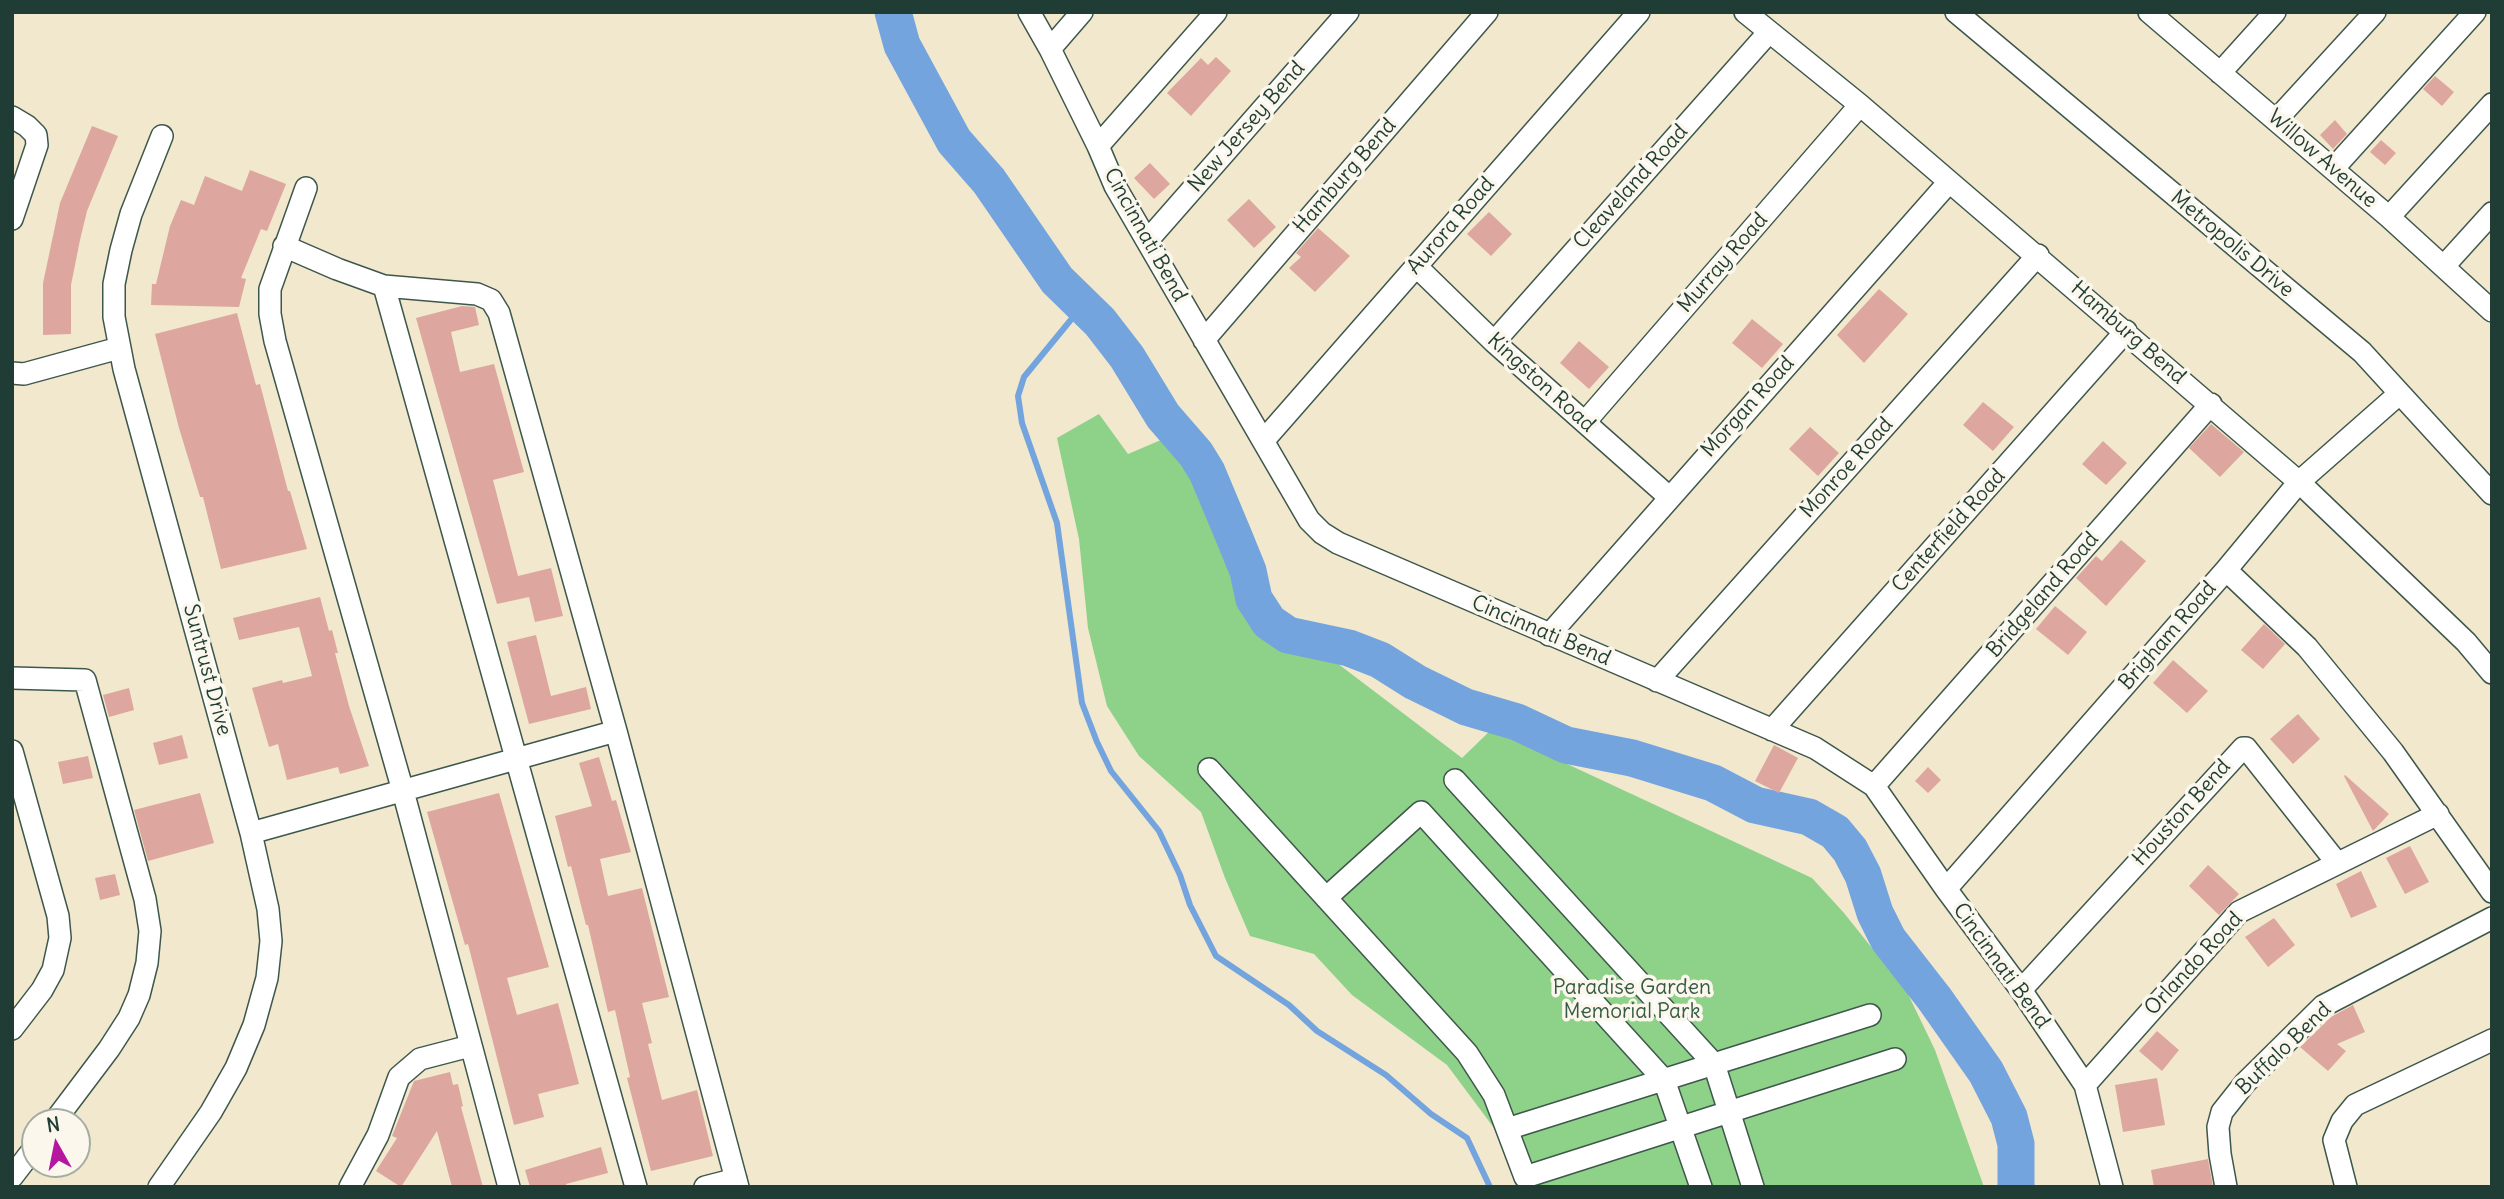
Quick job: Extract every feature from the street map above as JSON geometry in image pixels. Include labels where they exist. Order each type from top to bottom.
[{"type":"street","name":"Cincinnati Bend","points":[[1029,12],[1098,146],[1115,186],[1308,520],[1322,533],[1339,542],[1826,755],[1874,786],[2021,990],[2085,1085],[2112,1187]]},
{"type":"street","points":[[1050,49],[1082,12]]},
{"type":"street","points":[[1098,146],[1216,12]]},
{"type":"street","name":"New Jersey Bend","points":[[1147,242],[1348,12]]},
{"type":"street","name":"Hamburg Bend","points":[[1204,340],[1487,12]]},
{"type":"street","name":"Aurora Road","points":[[1264,440],[1639,12]]},
{"type":"street","name":"Hamburg Bend","points":[[1745,12],[2038,255],[2300,482],[2466,642],[2492,673]]},
{"type":"street","name":"Metropolis Drive","points":[[1956,12],[2362,352],[2492,494]]},
{"type":"street","points":[[2220,73],[2275,12]]},
{"type":"street","points":[[2277,120],[2375,12]]},
{"type":"street","points":[[2333,169],[2475,12]]},
{"type":"street","name":"Willow Avenue","points":[[2163,17],[2220,73],[2389,217],[2492,311]]},
{"type":"street","name":"Cleaveland Road","points":[[1494,342],[1769,32]]},
{"type":"street","points":[[2389,217],[2492,104]]},
{"type":"street","name":"Murray Road","points":[[1585,422],[1860,105]]},
{"type":"street","points":[[12,117],[36,135],[37,145],[12,219]]},
{"type":"street","name":"Suntrust Drive","points":[[159,1187],[211,1112],[236,1068],[254,1025],[267,978],[271,942],[268,909],[251,833],[119,348],[114,317],[114,284],[121,250],[131,214],[162,136]]},
{"type":"street","name":"Morgan Road","points":[[1549,635],[1949,181]]},
{"type":"street","points":[[306,188],[270,289],[270,314],[275,341],[403,791],[509,1187]]},
{"type":"street","points":[[2444,266],[2492,214]]},
{"type":"street","points":[[284,246],[337,270],[384,286],[477,294],[491,300],[499,313],[616,731],[737,1183],[705,1187]]},
{"type":"street","name":"Monroe Road","points":[[1657,681],[2038,255]]},
{"type":"street","name":"Kingston Road","points":[[1416,265],[1494,342],[1669,497]]},
{"type":"street","points":[[384,286],[636,1187]]},
{"type":"street","name":"Centerfield Road","points":[[1772,730],[2126,331]]},
{"type":"street","points":[[12,373],[24,374],[119,348]]},
{"type":"street","name":"Brigham Road","points":[[1946,889],[2300,482],[2399,394]]},
{"type":"street","name":"Bridgeland Road","points":[[1874,786],[2211,404]]},
{"type":"street","points":[[2226,570],[2307,647],[2393,752],[2492,892]]},
{"type":"street","points":[[12,678],[85,680],[145,899],[150,931],[147,963],[139,995],[129,1018],[110,1049],[65,1108]]},
{"type":"street","points":[[251,833],[616,731]]},
{"type":"street","name":"Houston Bend","points":[[2021,990],[2243,748],[2246,748],[2337,863]]},
{"type":"street","points":[[12,751],[15,774],[58,916],[60,938],[53,970],[42,990],[12,1029]]},
{"type":"street","points":[[1209,769],[1467,1053],[1485,1079],[1525,1177],[1895,1059]]},
{"type":"street","points":[[1455,780],[1714,1064],[1753,1187]]},
{"type":"street","points":[[1326,898],[1422,812],[1664,1080],[1701,1187]]},
{"type":"street","name":"Orlando Road","points":[[2085,1085],[2239,912],[2438,814]]},
{"type":"street","name":"Buffalo Bend","points":[[2226,1187],[2218,1127],[2222,1112],[2245,1083],[2323,1006],[2492,918]]},
{"type":"street","points":[[1507,1129],[1870,1016]]},
{"type":"street","points":[[2346,1187],[2334,1140],[2342,1121],[2355,1105],[2492,1040]]},
{"type":"street","points":[[350,1187],[379,1135],[399,1077],[420,1059],[470,1046]]},
{"type":"green space","name":"Paradise Garden Memorial Park","points":[[1099,414],[1128,454],[1168,437],[1218,512],[1239,553],[1254,627],[1274,646],[1337,663],[1462,758],[1492,729],[1812,878],[1844,913],[1907,992],[1935,1050],[1984,1187],[1519,1187],[1494,1128],[1447,1065],[1352,995],[1314,954],[1250,936],[1201,812],[1139,756],[1107,706],[1088,628],[1079,539],[1057,438]]},
{"type":"building","points":[[1216,57],[1231,71],[1191,116],[1167,93],[1201,58],[1208,65]]},
{"type":"building","points":[[2435,76],[2454,92],[2442,106],[2423,89]]},
{"type":"building","points":[[2335,120],[2347,134],[2333,149],[2320,135]]},
{"type":"building","points":[[92,126],[118,136],[87,211],[80,240],[71,285],[71,334],[43,335],[43,283],[60,203]]},
{"type":"building","points":[[2381,140],[2396,153],[2385,165],[2370,152]]},
{"type":"building","points":[[1150,163],[1170,184],[1154,199],[1134,178]]},
{"type":"building","points":[[250,170],[286,184],[267,231],[261,229],[241,278],[246,279],[239,307],[151,305],[152,284],[156,284],[170,226],[181,200],[194,205],[205,176],[242,191]]},
{"type":"building","points":[[1249,199],[1276,227],[1254,248],[1227,220]]},
{"type":"building","points":[[1489,212],[1512,234],[1491,256],[1467,234]]},
{"type":"building","points":[[1318,228],[1350,256],[1315,292],[1289,268],[1301,257],[1296,253]]},
{"type":"building","points":[[1879,289],[1908,314],[1864,363],[1837,335]]},
{"type":"building","points":[[462,306],[475,307],[479,325],[451,332],[460,372],[494,364],[524,472],[493,480],[518,576],[551,568],[563,616],[535,622],[529,597],[497,604],[416,318]]},
{"type":"building","points":[[237,313],[256,385],[260,384],[288,491],[307,549],[221,569],[203,497],[200,497],[179,428],[155,334]]},
{"type":"building","points":[[1752,319],[1783,344],[1762,368],[1732,343]]},
{"type":"building","points":[[1579,341],[1609,367],[1589,389],[1560,363]]},
{"type":"building","points":[[1983,402],[2014,427],[1993,451],[1963,425]]},
{"type":"building","points":[[2211,424],[2244,452],[2220,477],[2189,448]]},
{"type":"building","points":[[1810,427],[1839,453],[1818,476],[1789,449]]},
{"type":"building","points":[[2103,441],[2127,463],[2106,485],[2082,464]]},
{"type":"building","points":[[2121,540],[2146,561],[2106,606],[2076,578],[2096,556],[2102,561]]},
{"type":"building","points":[[320,597],[329,631],[332,630],[349,706],[369,766],[340,774],[338,767],[287,780],[278,744],[269,747],[252,688],[312,676],[299,627],[239,640],[233,618]]},
{"type":"building","points":[[2055,606],[2087,632],[2068,655],[2036,629]]},
{"type":"building","points":[[2264,624],[2285,644],[2263,669],[2241,650]]},
{"type":"building","points":[[536,635],[551,696],[586,687],[591,709],[529,724],[507,642]]},
{"type":"building","points":[[2173,660],[2208,691],[2187,713],[2153,683]]},
{"type":"building","points":[[129,688],[134,710],[109,717],[103,695]]},
{"type":"building","points":[[2298,714],[2320,739],[2293,764],[2270,739]]},
{"type":"building","points":[[182,735],[188,758],[159,765],[153,743]]},
{"type":"building","points":[[1774,745],[1798,758],[1779,793],[1755,781]]},
{"type":"building","points":[[88,756],[93,778],[63,784],[58,762]]},
{"type":"building","points":[[599,757],[612,801],[616,800],[631,852],[600,859],[608,896],[642,888],[669,997],[642,1003],[652,1043],[648,1044],[662,1100],[697,1090],[713,1156],[651,1171],[627,1078],[630,1077],[615,1010],[608,1012],[588,925],[571,866],[568,867],[555,816],[592,806],[579,763]]},
{"type":"building","points":[[1928,767],[1941,780],[1928,793],[1915,781]]},
{"type":"building","points":[[2344,776],[2389,814],[2373,831]]},
{"type":"building","points":[[200,793],[214,843],[148,861],[134,810]]},
{"type":"building","points":[[499,793],[549,967],[507,978],[517,1015],[558,1003],[579,1084],[538,1094],[544,1117],[514,1125],[468,944],[465,945],[427,812]]},
{"type":"building","points":[[2410,846],[2429,882],[2405,894],[2386,858]]},
{"type":"building","points":[[2208,865],[2239,894],[2219,915],[2189,886]]},
{"type":"building","points":[[2361,871],[2377,907],[2351,918],[2336,884]]},
{"type":"building","points":[[115,874],[120,895],[100,900],[95,878]]},
{"type":"building","points":[[2274,918],[2295,945],[2268,967],[2245,937]]},
{"type":"building","points":[[2353,1005],[2365,1032],[2337,1044],[2346,1051],[2328,1071],[2300,1047],[2331,1017]]},
{"type":"building","points":[[2157,1031],[2179,1050],[2162,1071],[2139,1051]]},
{"type":"building","points":[[450,1072],[453,1085],[458,1084],[463,1106],[461,1107],[483,1187],[452,1187],[437,1131],[401,1187],[376,1171],[397,1138],[392,1136],[414,1081]]},
{"type":"building","points":[[2157,1078],[2165,1125],[2123,1132],[2115,1085]]},
{"type":"building","points":[[601,1147],[608,1173],[566,1184],[567,1187],[530,1187],[525,1170]]},
{"type":"building","points":[[2208,1159],[2213,1187],[2154,1187],[2151,1170]]},
{"type":"waterway","points":[[893,12],[902,45],[954,141],[989,181],[1057,280],[1100,322],[1127,357],[1163,416],[1196,454],[1207,472],[1248,571],[1254,599],[1269,622],[1288,635],[1349,648],[1380,660],[1415,682],[1466,707],[1517,722],[1566,745],[1632,758],[1713,783],[1755,805],[1809,817],[1835,832],[1850,850],[1863,875],[1875,913],[1888,939],[1986,1072],[2009,1117],[2016,1144],[2016,1187]]},
{"type":"waterway","points":[[1083,305],[1024,377],[1018,396],[1022,423],[1057,523],[1082,703],[1097,742],[1111,771],[1159,831],[1180,875],[1190,905],[1216,956],[1289,1005],[1317,1031],[1386,1075],[1431,1114],[1467,1138],[1490,1187]]}]
